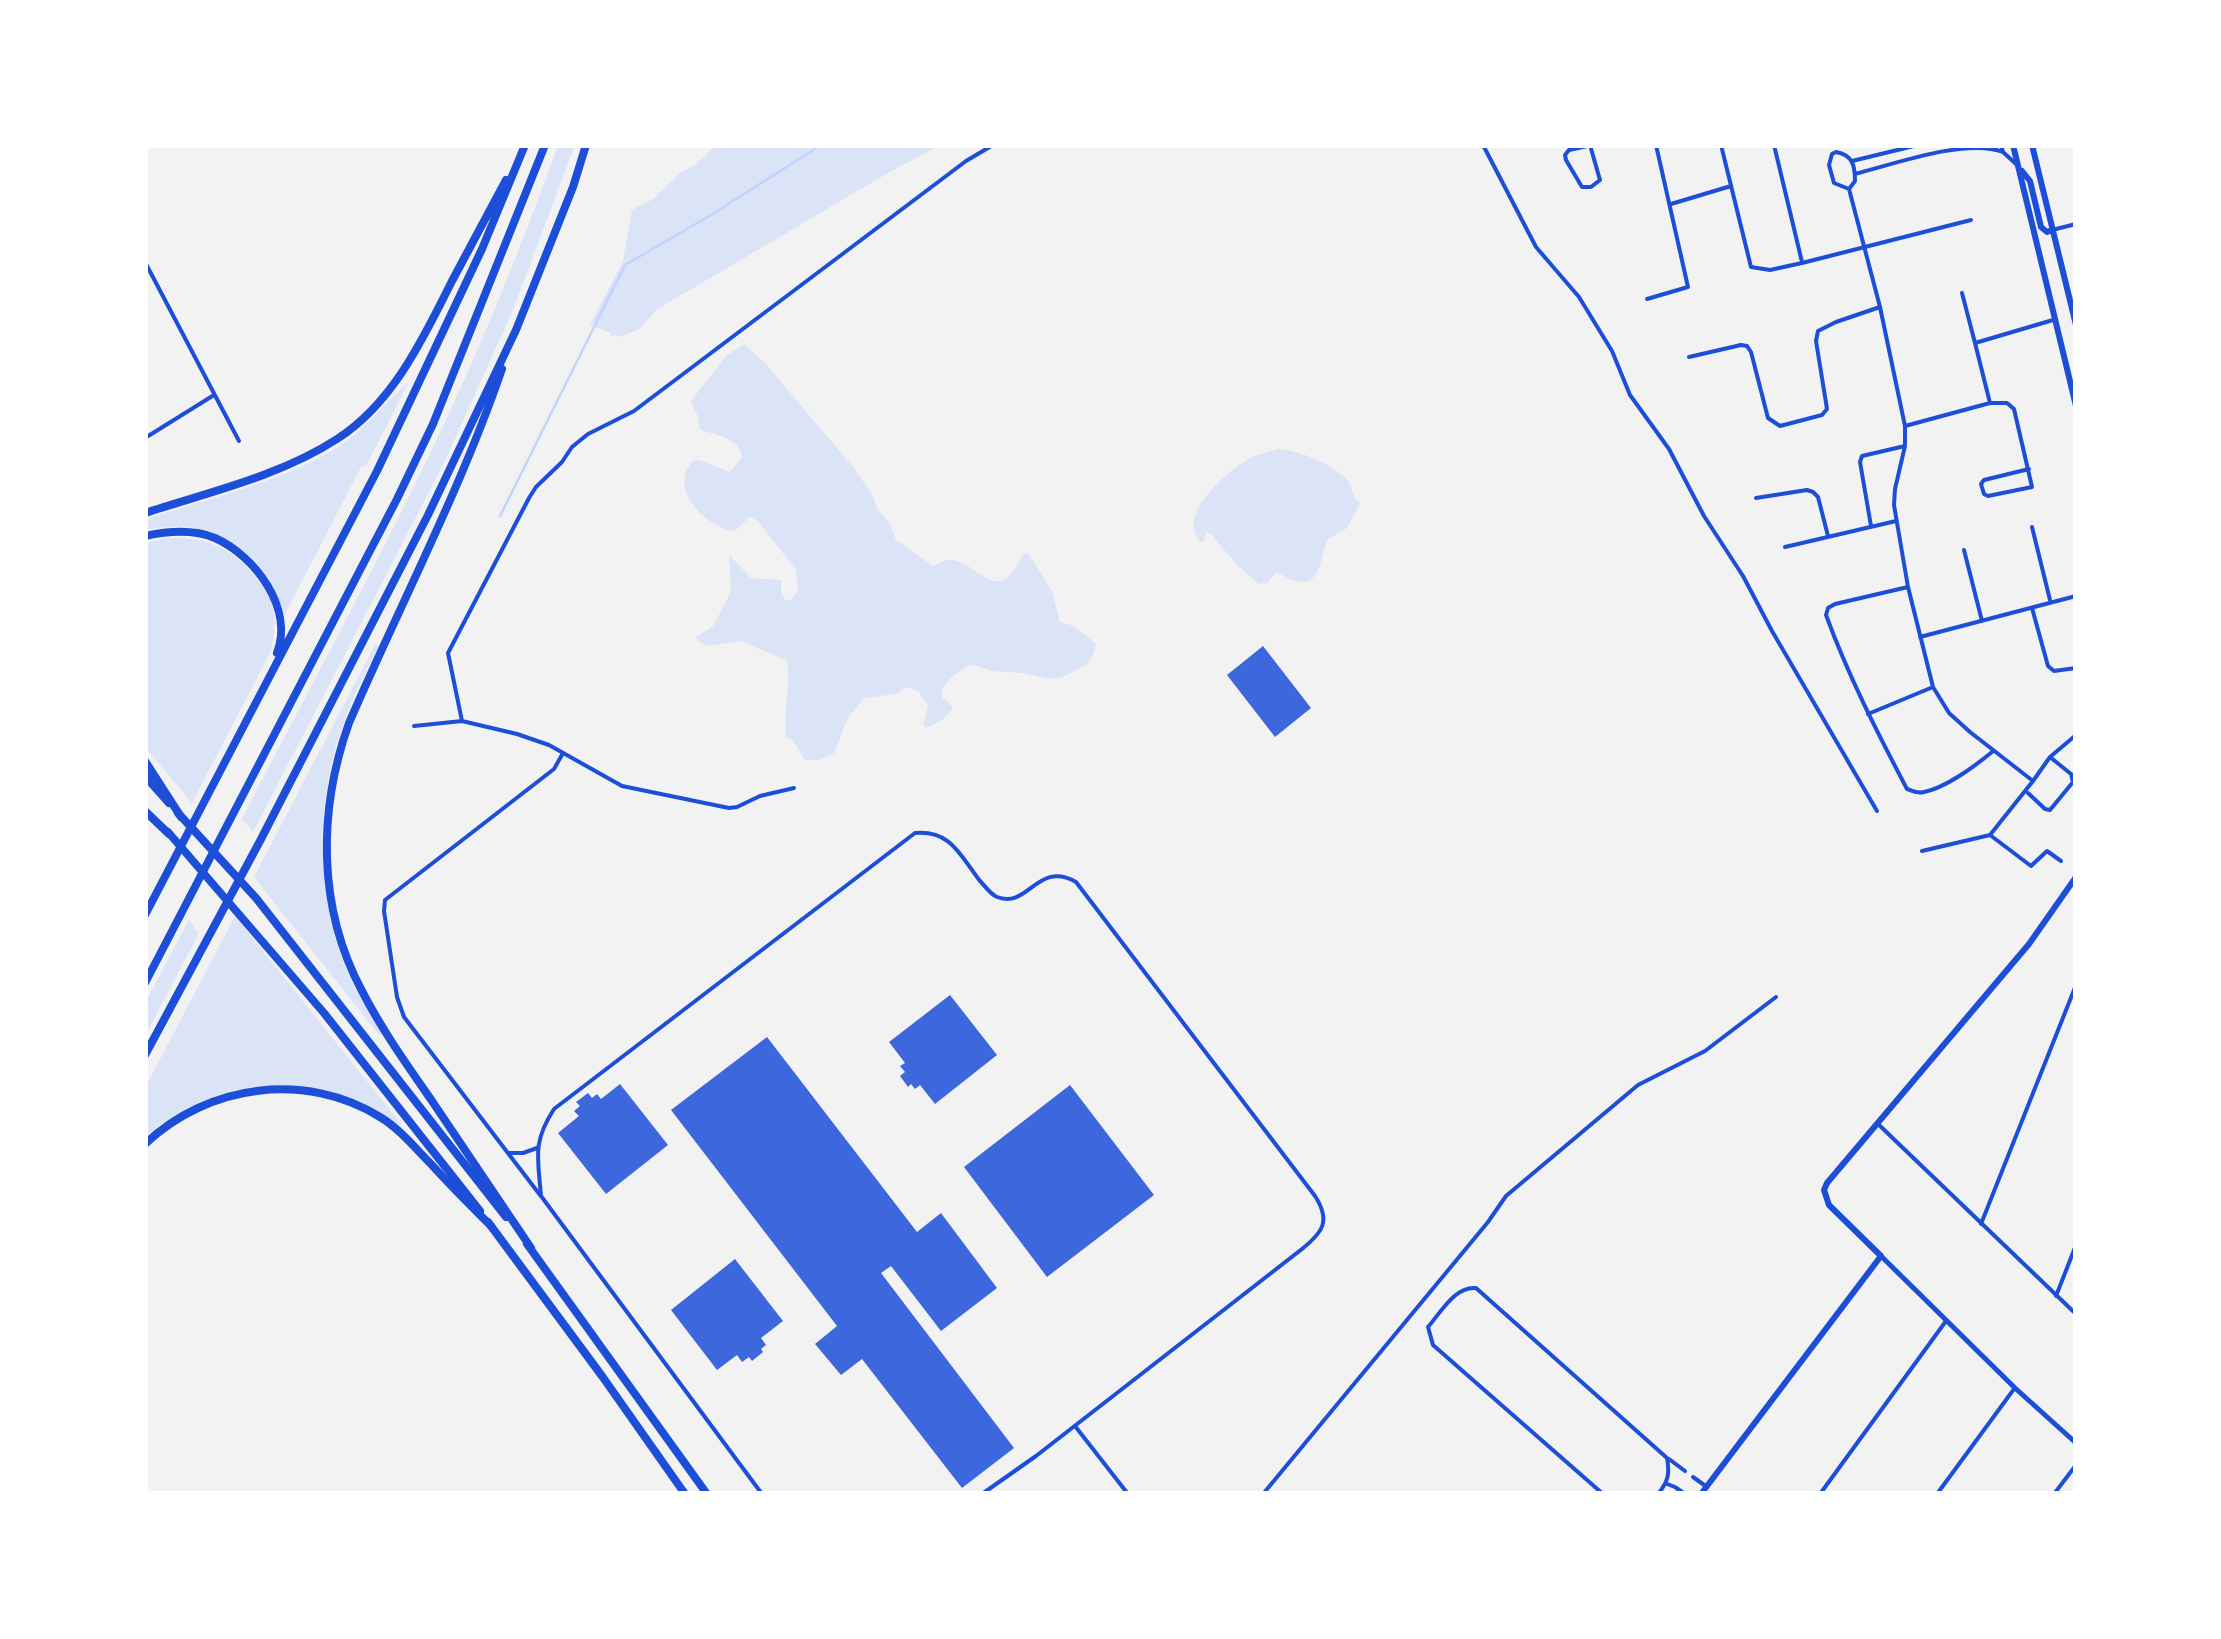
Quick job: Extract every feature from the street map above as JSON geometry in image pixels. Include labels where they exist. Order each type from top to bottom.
[{"type":"highway","points":[[145,513],[308,456],[363,418],[387,394],[424,336],[524,145]]},
{"type":"highway","points":[[145,915],[385,454],[482,249],[524,145]]},
{"type":"highway","points":[[145,982],[433,424],[544,145]]},
{"type":"highway","points":[[586,145],[468,462],[349,723],[334,772],[326,822],[328,879],[348,962],[389,1039],[530,1248],[708,1494]]},
{"type":"highway","points":[[145,1055],[428,515],[516,330]]},
{"type":"highway","points":[[145,536],[190,532],[214,538],[252,564],[266,583],[279,616],[280,646],[262,690]]},
{"type":"highway","points":[[145,761],[181,817]]},
{"type":"highway","points":[[145,776],[256,898],[530,1248]]},
{"type":"highway","points":[[145,809],[324,1013],[490,1225],[685,1494]]},
{"type":"highway","points":[[145,1144],[180,1116],[230,1096],[291,1088],[328,1094],[364,1108],[400,1132],[490,1225]]},
{"type":"main road","points":[[2013,145],[2076,406]]},
{"type":"main road","points":[[2032,145],[2076,321]]},
{"type":"main road","points":[[2018,166],[2030,181],[2041,228],[2052,230]]},
{"type":"main road","points":[[2062,350],[2073,352]]},
{"type":"main road","points":[[1704,1491],[1881,1256],[1829,1205],[1824,1190],[1827,1183],[2029,944],[2076,878]]},
{"type":"street","points":[[462,721],[448,654],[536,486],[588,434],[634,411],[966,161],[993,145]]},
{"type":"street","points":[[1483,145],[1536,247],[1578,296],[1612,351],[1630,395],[1669,449],[1704,516],[1744,576],[1877,811]]},
{"type":"street","points":[[1591,145],[1600,180],[1588,187],[1582,186],[1565,155],[1569,150],[1591,145]]},
{"type":"street","points":[[1647,299],[1688,288],[1656,145]]},
{"type":"street","points":[[1721,145],[1751,268],[1770,270],[1971,220]]},
{"type":"street","points":[[1774,145],[1802,263]]},
{"type":"street","points":[[1852,162],[1918,145]]},
{"type":"street","points":[[1836,148],[1852,162],[1855,181],[1849,188],[1834,183],[1829,165],[1836,148]]},
{"type":"street","points":[[1855,174],[1955,149],[2002,148],[2018,166]]},
{"type":"street","points":[[1670,204],[1732,186]]},
{"type":"street","points":[[1849,188],[1905,426],[1905,446],[1895,489],[1896,520],[1932,686],[1950,714],[2033,781]]},
{"type":"street","points":[[2052,230],[2076,224]]},
{"type":"street","points":[[145,262],[238,441]]},
{"type":"street","points":[[1962,293],[1990,403]]},
{"type":"street","points":[[1689,357],[1747,346],[1768,418],[1780,426],[1822,415],[1827,409],[1816,342],[1818,331],[1880,307]]},
{"type":"street","points":[[1975,343],[2054,320]]},
{"type":"street","points":[[145,438],[214,395]]},
{"type":"street","points":[[1905,426],[1990,403],[2007,403],[2014,410],[2032,487],[1984,494],[1984,480],[2028,470]]},
{"type":"street","points":[[1871,526],[1862,456],[1905,446]]},
{"type":"street","points":[[1756,498],[1814,492],[1828,537]]},
{"type":"street","points":[[1786,547],[1896,520]]},
{"type":"street","points":[[2032,527],[2050,602]]},
{"type":"street","points":[[1964,550],[1982,621]]},
{"type":"street","points":[[1908,587],[1836,604],[1828,608],[1826,615],[1845,666],[1906,789],[1924,792],[1968,772],[1994,751]]},
{"type":"street","points":[[1920,637],[2076,596]]},
{"type":"street","points":[[2032,608],[2048,666],[2054,671],[2076,668]]},
{"type":"street","points":[[1868,714],[1932,686]]},
{"type":"street","points":[[414,726],[462,721],[517,734],[549,745],[622,786],[729,808],[794,788]]},
{"type":"street","points":[[1922,851],[1990,835],[2050,757],[2076,735]]},
{"type":"street","points":[[563,753],[554,769],[385,900],[396,997],[404,1017],[762,1494]]},
{"type":"street","points":[[2026,792],[2050,810],[2073,782],[2071,774],[2050,757]]},
{"type":"street","points":[[541,1196],[537,1148],[539,1135],[554,1109],[915,833],[933,832],[952,844],[996,896],[1022,894],[1046,877],[1069,878],[1082,888],[1316,1196],[1324,1224],[1316,1238],[982,1494]]},
{"type":"street","points":[[1990,835],[2031,866],[2047,851],[2060,861]]},
{"type":"street","points":[[1981,1224],[2076,985]]},
{"type":"street","points":[[1263,1494],[1506,1196],[1638,1085],[1705,1051],[1776,997]]},
{"type":"street","points":[[1878,1124],[2076,1314]]},
{"type":"street","points":[[509,1154],[537,1148]]},
{"type":"street","points":[[2056,1296],[2076,1246]]},
{"type":"street","points":[[1881,1256],[2076,1443]]},
{"type":"street","points":[[1603,1494],[1433,1345],[1428,1326],[1460,1291],[1476,1288],[1685,1471]]},
{"type":"street","points":[[1820,1494],[1946,1321]]},
{"type":"street","points":[[1937,1494],[2015,1388]]},
{"type":"street","points":[[1075,1426],[1128,1494]]},
{"type":"street","points":[[1658,1494],[1670,1473],[1667,1458]]},
{"type":"street","points":[[2054,1494],[2076,1465]]},
{"type":"street","points":[[1693,1477],[1704,1491]]},
{"type":"street","points":[[1666,1484],[1685,1494]]},
{"type":"shaded area","points":[[558,145],[575,145],[513,310],[446,459],[253,832],[242,819],[462,385]]},
{"type":"shaded area","points":[[716,145],[941,145],[656,310],[640,329],[611,337],[611,333],[590,325],[623,261],[632,210],[653,199]]},
{"type":"shaded area","points":[[744,344],[765,363],[853,467],[896,540],[933,566],[947,560],[958,561],[995,581],[1004,580],[1022,555],[1028,553],[1052,591],[1060,622],[1096,643],[1087,664],[1061,678],[1049,679],[967,666],[942,688],[942,697],[952,710],[927,728],[923,725],[928,705],[918,691],[906,687],[896,694],[865,698],[848,717],[834,753],[818,760],[805,760],[786,736],[787,661],[741,641],[706,646],[695,638],[713,626],[731,592],[729,555],[751,578],[781,580],[785,600],[791,600],[798,591],[796,570],[758,521],[750,517],[735,531],[726,529],[708,520],[687,495],[686,473],[693,461],[730,472],[742,457],[732,441],[700,430],[691,401],[726,356]]},
{"type":"shaded area","points":[[409,382],[284,616],[265,574],[233,543],[191,528],[145,531],[145,519],[250,487],[325,454],[347,441]]},
{"type":"shaded area","points":[[1277,449],[1328,465],[1345,477],[1355,499],[1361,502],[1347,528],[1327,540],[1313,577],[1300,582],[1277,572],[1267,583],[1259,584],[1211,534],[1206,532],[1201,542],[1194,520],[1206,496],[1226,475],[1246,460]]},
{"type":"shaded area","points":[[164,538],[200,541],[231,554],[262,587],[274,618],[270,653],[192,803],[145,747],[145,544]]},
{"type":"shaded area","points":[[375,645],[379,646],[353,698],[336,747],[328,779],[322,844],[336,941],[351,981],[383,1040],[254,877]]},
{"type":"shaded area","points":[[235,916],[400,1126],[370,1107],[338,1094],[271,1086],[237,1090],[205,1100],[145,1137],[145,1088]]},
{"type":"shaded area","points":[[189,920],[199,933],[145,1036],[145,1003]]},
{"type":"building","points":[[1263,646],[1311,708],[1275,737],[1227,675]]},
{"type":"building","points":[[950,995],[997,1055],[935,1104],[920,1085],[915,1089],[911,1084],[908,1087],[900,1076],[905,1072],[900,1066],[905,1063],[889,1042]]},
{"type":"building","points":[[767,1037],[917,1232],[941,1213],[997,1288],[941,1331],[891,1266],[881,1273],[1014,1448],[962,1488],[862,1359],[841,1375],[815,1344],[837,1326],[671,1110]]},
{"type":"building","points":[[620,1084],[668,1145],[606,1194],[558,1133],[579,1116],[574,1111],[580,1106],[576,1102],[588,1093],[601,1099]]},
{"type":"building","points":[[1070,1085],[1154,1195],[1047,1277],[964,1167]]},
{"type":"building","points":[[735,1259],[783,1321],[761,1338],[766,1345],[752,1361],[749,1357],[742,1362],[737,1355],[717,1370],[671,1310]]},
{"type":"waterway","points":[[500,516],[625,265],[821,145]]}]
